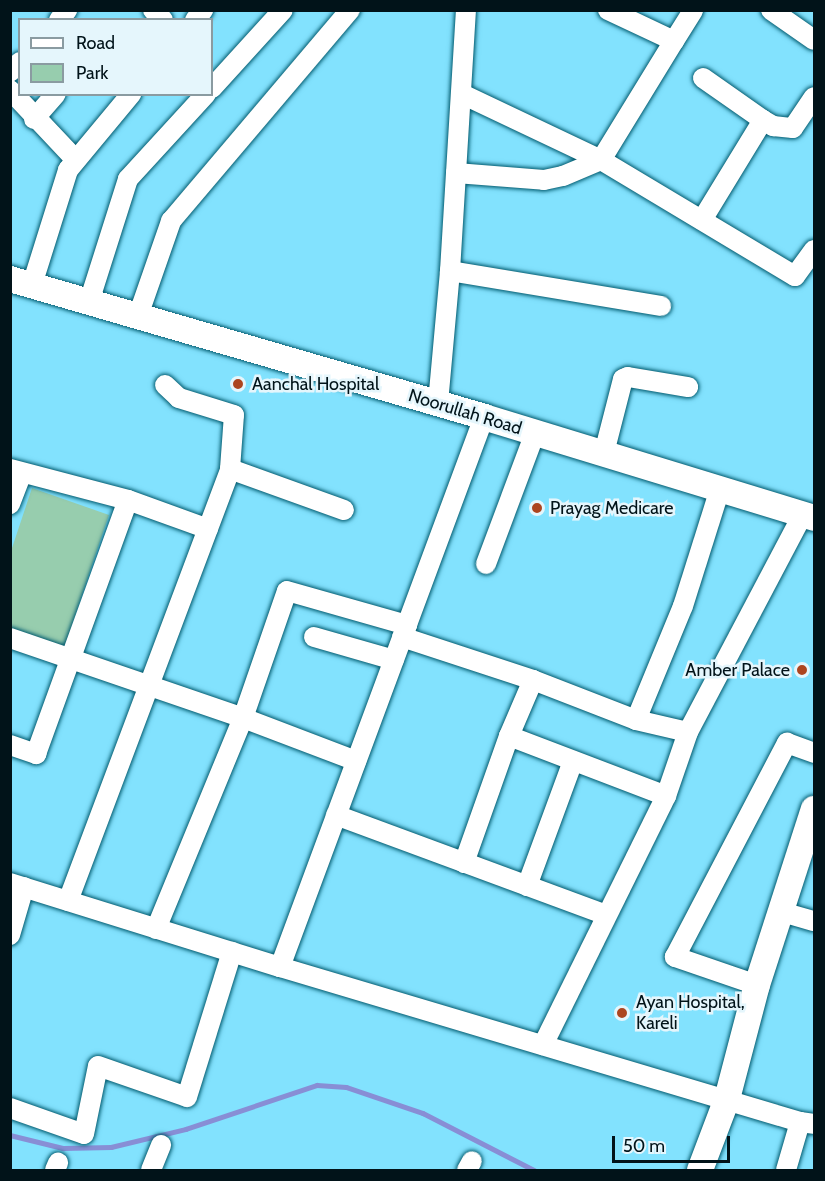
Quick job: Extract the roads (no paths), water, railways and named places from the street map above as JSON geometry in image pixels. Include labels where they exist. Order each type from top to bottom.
[{"type":"main road","name":"Noorullah Road","points":[[21,282],[484,417],[809,516]]},
{"type":"main road","points":[[700,1170],[727,1099],[757,985],[814,809]]},
{"type":"street","points":[[213,87],[283,10]]},
{"type":"street","points":[[138,316],[171,221],[350,10]]},
{"type":"street","points":[[438,404],[450,271],[466,10]]},
{"type":"street","points":[[608,10],[674,41]]},
{"type":"street","points":[[456,173],[544,180],[563,176],[602,160],[693,10]]},
{"type":"street","points":[[771,10],[814,40]]},
{"type":"street","points":[[703,78],[773,126],[793,128],[814,97]]},
{"type":"street","points":[[10,90],[34,119],[76,160]]},
{"type":"street","points":[[462,94],[602,160],[795,276],[814,250]]},
{"type":"street","points":[[34,119],[54,96]]},
{"type":"street","points":[[21,282],[68,170],[129,96]]},
{"type":"street","points":[[89,302],[128,179],[204,96]]},
{"type":"street","points":[[702,220],[763,120]]},
{"type":"street","points":[[450,271],[661,306]]},
{"type":"street","points":[[604,453],[623,380],[628,377],[688,387]]},
{"type":"street","points":[[69,901],[230,469],[234,415],[179,398],[165,385]]},
{"type":"street","points":[[280,967],[484,417]]},
{"type":"street","points":[[486,564],[535,433]]},
{"type":"street","points":[[230,469],[344,510]]},
{"type":"street","points":[[10,504],[16,471],[129,500],[208,529]]},
{"type":"street","points":[[636,720],[683,606],[720,489]]},
{"type":"street","points":[[10,745],[36,754],[129,500]]},
{"type":"street","points":[[543,1045],[666,796],[688,732],[809,516]]},
{"type":"street","points":[[156,929],[243,718],[287,591],[405,631],[636,720],[688,732]]},
{"type":"street","points":[[314,637],[394,660]]},
{"type":"street","points":[[10,638],[243,718],[356,761]]},
{"type":"street","points":[[464,863],[509,736],[533,680]]},
{"type":"street","points":[[509,736],[666,796]]},
{"type":"street","points":[[757,985],[675,957],[787,743],[814,753]]},
{"type":"street","points":[[527,886],[573,761]]},
{"type":"street","points":[[336,815],[606,915]]},
{"type":"street","points":[[10,935],[17,885],[280,967],[810,1122],[786,1170]]},
{"type":"street","points":[[782,912],[814,921]]},
{"type":"street","points":[[10,1108],[84,1134],[98,1066],[187,1097],[232,952]]},
{"type":"street","points":[[151,1170],[161,1145]]},
{"type":"waterway","points":[[10,1135],[63,1148],[111,1147],[186,1129],[317,1085],[346,1087],[423,1113],[534,1170]]},
{"type":"place","name":"Aanchal Hospital","points":[[238,384]]},
{"type":"place","name":"Prayag Medicare","points":[[537,508]]},
{"type":"place","name":"Amber Palace","points":[[802,670]]},
{"type":"place","name":"Ayan Hospital, Kareli","points":[[622,1013]]}]
